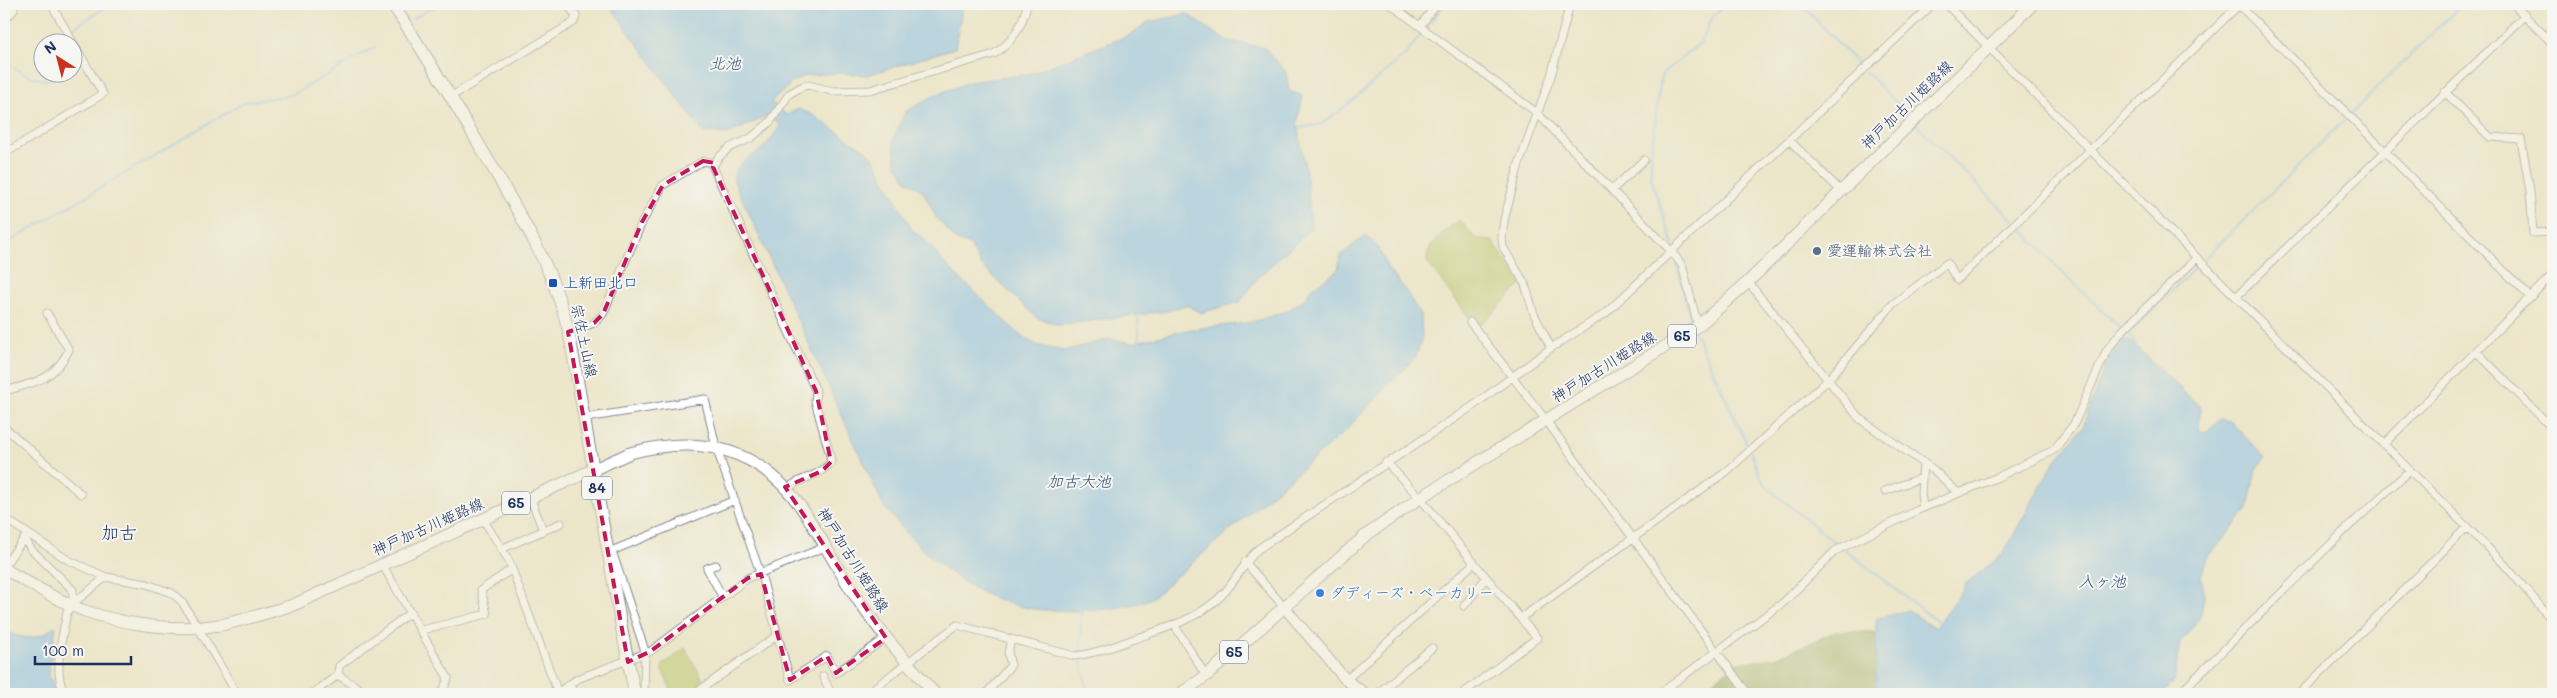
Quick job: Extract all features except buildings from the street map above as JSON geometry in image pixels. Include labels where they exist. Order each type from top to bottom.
[{"type":"main road","name":"宗佐土山線","points":[[392,4],[452,96],[514,203],[558,295],[568,332],[611,552],[628,662],[635,694]]},
{"type":"main road","name":"神戸加古川姫路線","points":[[1180,694],[1206,676],[1365,536],[1420,498],[1698,326],[1748,282],[2033,4]]},
{"type":"main road","name":"神戸加古川姫路線","points":[[4,567],[72,604],[110,618],[144,624],[197,626],[247,619],[293,605],[630,453],[656,446],[694,444],[716,447],[756,465],[787,489],[815,528],[825,548],[866,612],[886,638],[936,694]]},
{"type":"main road","points":[[1285,608],[1346,680],[1366,694]]},
{"type":"street","points":[[4,154],[103,94],[51,4]]},
{"type":"street","points":[[452,96],[574,22],[576,16],[567,4]]},
{"type":"street","points":[[787,489],[792,484],[822,471],[831,462],[815,401],[816,391],[713,167],[729,148],[751,138],[770,122],[789,94],[808,85],[832,91],[870,90],[994,54],[1003,48],[1022,24],[1027,4]]},
{"type":"street","points":[[1390,4],[1537,113],[1671,251],[1682,265],[1698,326]]},
{"type":"street","points":[[1423,28],[1437,4]]},
{"type":"street","points":[[1552,348],[1534,314],[1525,284],[1503,247],[1502,237],[1504,220],[1519,164],[1551,76],[1570,4]]},
{"type":"street","points":[[866,694],[957,625],[1075,656],[1116,646],[1174,626],[1210,605],[1225,592],[1245,562],[1258,549],[1386,462],[1473,406],[1552,348],[1611,310],[1933,4]]},
{"type":"street","points":[[1946,4],[2504,564],[2553,621]]},
{"type":"street","points":[[1521,618],[1726,472],[1827,381],[1893,304],[1947,263],[1957,280],[2092,150],[2239,4],[2530,298]]},
{"type":"street","points":[[2514,4],[2553,44]]},
{"type":"street","points":[[4,21],[14,10]]},
{"type":"street","points":[[2236,297],[2525,15]]},
{"type":"street","points":[[2445,92],[2490,137],[2522,139],[2530,191],[2533,233],[2553,232]]},
{"type":"street","points":[[1790,140],[1841,191]]},
{"type":"street","points":[[1612,190],[1644,160]]},
{"type":"street","points":[[568,332],[594,323],[603,314],[642,222],[663,185],[703,161],[715,164]]},
{"type":"street","points":[[1659,694],[1784,602],[1835,552],[1923,508],[1998,477],[2054,450],[2074,424],[2107,350],[2122,331],[2197,258]]},
{"type":"street","points":[[2384,444],[2553,274]]},
{"type":"street","points":[[1748,282],[1860,419],[1935,470],[1958,493]]},
{"type":"street","points":[[4,390],[39,382],[62,363],[69,350],[47,313]]},
{"type":"street","points":[[1470,322],[1546,420],[1748,694]]},
{"type":"street","points":[[2476,351],[2553,429]]},
{"type":"street","points":[[585,418],[705,399],[716,447],[760,574],[790,680],[827,656],[836,673],[886,638]]},
{"type":"street","points":[[4,427],[81,494]]},
{"type":"street","points":[[1386,462],[1420,498],[1537,638],[1462,694]]},
{"type":"street","points":[[1923,462],[1921,478],[1923,508]]},
{"type":"street","points":[[2179,694],[2344,531],[2410,470]]},
{"type":"street","points":[[1885,491],[1921,478]]},
{"type":"street","points":[[530,497],[543,530]]},
{"type":"street","points":[[644,694],[645,654],[611,552],[735,500]]},
{"type":"street","points":[[4,518],[26,536],[68,560],[106,577],[147,584],[172,593],[182,602],[237,694]]},
{"type":"street","points":[[483,518],[512,569],[557,694],[577,679],[628,662],[645,654],[748,578],[825,548]]},
{"type":"street","points":[[501,549],[561,522]]},
{"type":"street","points":[[2300,694],[2467,528]]},
{"type":"street","points":[[4,567],[26,536]]},
{"type":"street","points":[[26,536],[30,548],[73,590],[72,604]]},
{"type":"street","points":[[1245,562],[1285,608]]},
{"type":"street","points":[[1346,680],[1474,563]]},
{"type":"street","points":[[382,564],[422,630],[448,678],[442,694]]},
{"type":"street","points":[[716,565],[707,568],[722,596]]},
{"type":"street","points":[[422,630],[487,614],[481,590],[512,569]]},
{"type":"street","points":[[64,694],[58,680],[57,666],[67,612],[72,604],[106,577]]},
{"type":"street","points":[[1464,606],[1486,578]]},
{"type":"street","points":[[312,694],[338,675],[339,666],[411,612]]},
{"type":"street","points":[[1174,626],[1206,676]]},
{"type":"street","points":[[694,694],[778,635]]},
{"type":"street","points":[[986,694],[1011,665],[1008,653],[1011,640]]},
{"type":"street","points":[[1377,694],[1432,648]]},
{"type":"street","points":[[338,675],[368,694]]},
{"type":"street","points":[[822,676],[833,693]]},
{"type":"street","points":[[570,685],[574,694]]},
{"type":"highlighted area","points":[[703,161],[715,163],[713,167],[816,391],[830,455],[831,462],[822,471],[785,487],[886,638],[836,673],[827,656],[790,680],[761,574],[748,578],[651,651],[628,662],[568,332],[594,323],[603,314],[642,222],[663,185]]},
{"type":"green space","points":[[1460,220],[1475,238],[1492,241],[1522,284],[1477,328],[1427,262],[1433,243]]},
{"type":"green space","points":[[1837,631],[1873,632],[1892,665],[1884,694],[1713,694],[1708,685],[1737,663],[1775,658]]},
{"type":"green space","points":[[685,648],[705,683],[688,694],[673,694],[662,669],[663,665]]},
{"type":"water","name":"加古大池","points":[[608,4],[963,4],[955,48],[868,75],[836,73],[806,76],[794,81],[771,102],[787,115],[798,109],[811,114],[871,154],[912,230],[929,244],[942,261],[1022,337],[1037,345],[1063,351],[1110,339],[1132,343],[1191,329],[1248,323],[1285,312],[1306,298],[1310,290],[1338,270],[1340,256],[1366,235],[1379,249],[1388,269],[1404,288],[1421,316],[1422,337],[1416,357],[1342,434],[1160,592],[1150,598],[1140,603],[1121,607],[1072,611],[1034,609],[1011,604],[989,596],[968,585],[931,557],[883,505],[733,179],[742,163],[766,145],[780,125],[769,115],[729,134],[703,132]]},
{"type":"water","points":[[1187,14],[1225,40],[1265,48],[1286,72],[1289,91],[1303,96],[1297,123],[1307,177],[1311,229],[1258,277],[1240,302],[1201,313],[1186,305],[1167,311],[1059,325],[1037,318],[980,264],[970,245],[955,239],[936,217],[923,191],[907,181],[896,163],[893,140],[905,112],[935,95],[969,82],[1029,74],[1130,35],[1148,22]]},
{"type":"water","name":"入ヶ池","points":[[2122,339],[2132,343],[2201,408],[2198,429],[2202,432],[2207,431],[2220,419],[2230,421],[2266,459],[2256,469],[2248,509],[2206,560],[2201,576],[2204,596],[2200,617],[2180,643],[2174,681],[2163,694],[1876,694],[1876,619],[1908,610],[1935,628],[1963,590],[1965,584],[2003,554],[2053,464],[2083,427],[2108,357]]},
{"type":"water","points":[[53,627],[56,627],[48,672],[56,694],[4,694],[4,630],[16,636],[36,637],[48,632]]},
{"type":"waterway","points":[[68,31],[111,4]]},
{"type":"waterway","points":[[412,19],[439,4]]},
{"type":"waterway","points":[[1426,27],[1445,4]]},
{"type":"waterway","points":[[1673,245],[1651,178],[1651,154],[1661,75],[1700,43],[1713,16],[1726,4]]},
{"type":"waterway","points":[[1801,4],[1862,68]]},
{"type":"waterway","points":[[2206,257],[2462,4]]},
{"type":"waterway","points":[[1298,128],[1322,124],[1351,102],[1407,53],[1423,31]]},
{"type":"waterway","points":[[4,245],[245,102],[292,95],[375,47]]},
{"type":"waterway","points":[[4,61],[32,77]]},
{"type":"waterway","points":[[1866,72],[1910,117]]},
{"type":"waterway","points":[[1918,126],[2014,221]]},
{"type":"waterway","points":[[2020,227],[2059,269],[2121,329]]},
{"type":"waterway","points":[[1677,264],[1691,322]]},
{"type":"waterway","points":[[2136,347],[2133,339],[2127,335],[2197,266]]},
{"type":"waterway","points":[[1138,313],[1139,343]]},
{"type":"waterway","points":[[1695,333],[1749,448]]},
{"type":"waterway","points":[[1751,453],[1761,479],[1768,488],[1838,545]]},
{"type":"waterway","points":[[1844,549],[1939,623]]},
{"type":"waterway","points":[[1081,609],[1081,652]]},
{"type":"waterway","points":[[1081,660],[1088,694]]},
{"type":"place","name":"愛運輸株式会社","points":[[1817,251]]},
{"type":"place","name":"上新田北口","points":[[553,283]]},
{"type":"place","name":"ダディーズ・ベーカリー","points":[[1320,593]]},
{"type":"district","name":"加古","points":[[119,533]]},
{"type":"water label","name":"北池","points":[[725,63]]}]
